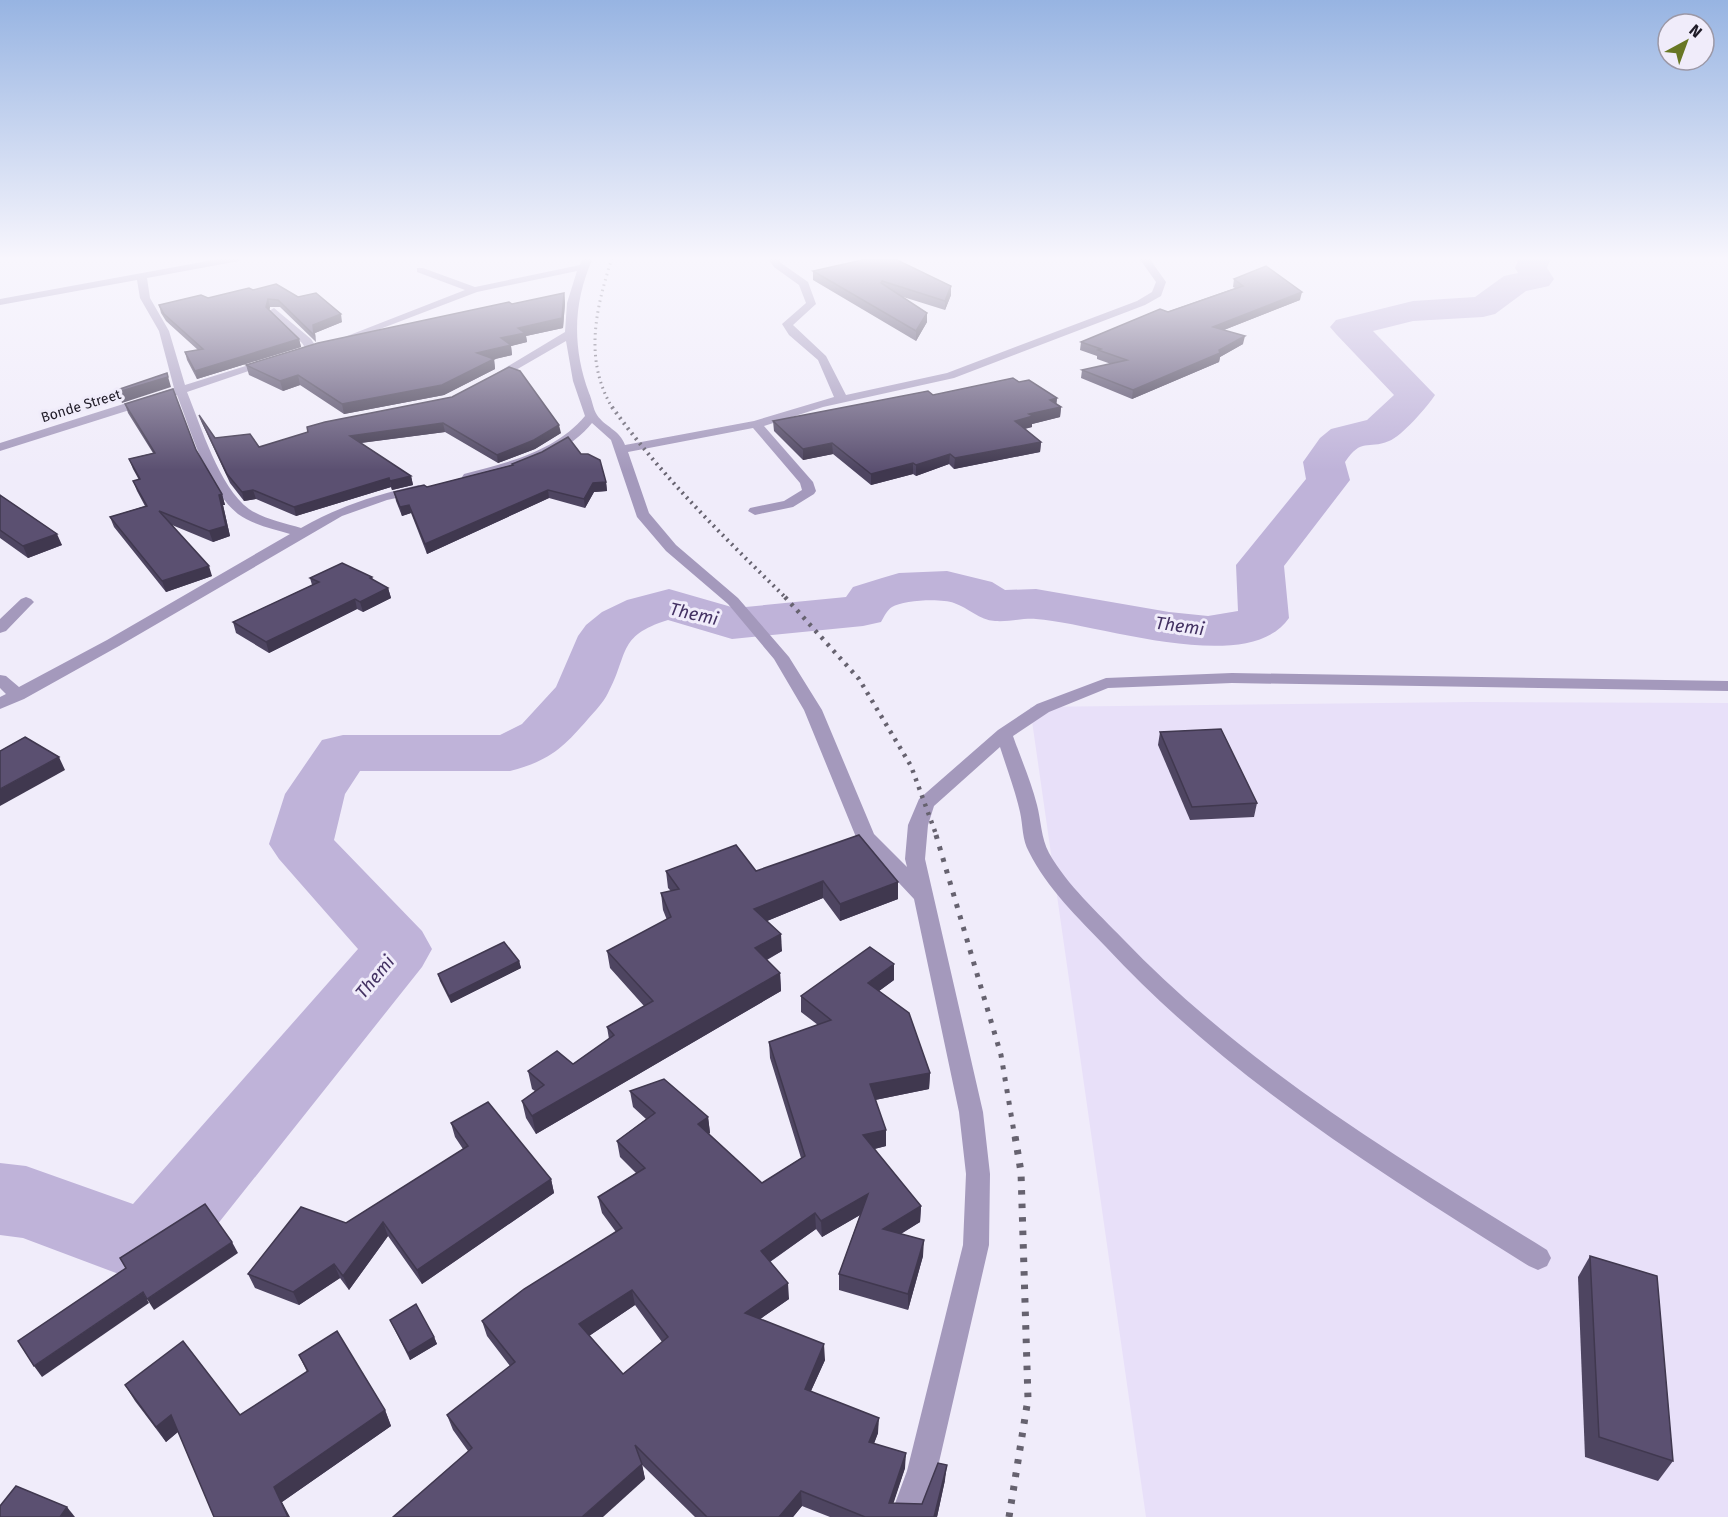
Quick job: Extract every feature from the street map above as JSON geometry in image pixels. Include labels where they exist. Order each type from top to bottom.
[{"type":"street","points":[[162,329],[181,391],[204,449],[222,486],[233,502],[243,511],[262,521],[302,533]]},
{"type":"street","points":[[294,329],[317,348],[376,329]]},
{"type":"street","points":[[570,329],[579,381],[591,416],[617,439],[622,449],[630,484],[642,514],[670,548],[733,601],[781,657],[813,710],[866,837],[922,895]]},
{"type":"street","points":[[788,329],[816,351],[832,372],[841,399]]},
{"type":"street","points":[[622,449],[756,424],[841,399],[950,376],[1074,329]]},
{"type":"street","points":[[483,384],[570,334]]},
{"type":"street","name":"Bonde Street","points":[[0,447],[281,359]]},
{"type":"street","points":[[459,480],[497,469],[550,448],[584,428],[591,416]]},
{"type":"street","points":[[755,511],[788,504],[809,491],[806,482],[756,424]]},
{"type":"street","points":[[0,704],[134,631],[337,513],[361,504],[439,484]]},
{"type":"street","points":[[0,628],[26,602]]},
{"type":"street","points":[[905,1517],[922,1471],[976,1245],[978,1174],[971,1112],[915,859],[918,825],[926,803],[1004,734],[1043,708],[1106,684],[1232,678],[1728,686]]},
{"type":"street","points":[[0,680],[18,695]]},
{"type":"street","points":[[1004,734],[1028,807],[1037,850],[1068,892],[1118,948],[1177,1006],[1272,1086],[1388,1165],[1538,1258]]},
{"type":"shaded area","points":[[1472,702],[1728,703],[1728,1517],[1146,1517],[1030,707]]},
{"type":"building","points":[[180,329],[288,329],[299,339],[195,371],[185,352],[203,349]]},
{"type":"building","points":[[384,329],[519,329],[525,333],[501,338],[511,345],[477,353],[494,359],[442,385],[342,404],[298,375],[280,381],[246,365],[318,343]]},
{"type":"building","points":[[1113,329],[1219,329],[1245,336],[1219,350],[1220,353],[1133,390],[1082,370],[1127,360],[1081,342]]},
{"type":"building","points":[[509,367],[520,371],[559,425],[534,440],[497,455],[443,423],[350,436],[411,476],[390,481],[389,478],[294,507],[253,490],[242,492],[227,474],[199,415],[215,438],[250,434],[259,447],[308,432],[307,427],[325,422],[452,397]]},
{"type":"building","points":[[167,373],[168,377],[118,392],[117,390]]},
{"type":"building","points":[[1013,378],[1019,382],[1029,380],[1057,398],[1050,400],[1061,407],[1029,414],[1033,416],[1015,421],[1041,442],[955,458],[950,454],[916,465],[913,463],[871,474],[832,443],[803,449],[773,421],[928,391],[933,395]]},
{"type":"building","points":[[173,389],[196,450],[222,494],[219,495],[226,526],[209,531],[159,511],[209,566],[162,581],[110,517],[147,506],[133,481],[140,479],[129,459],[155,453],[125,404]]},
{"type":"building","points":[[568,437],[581,454],[588,454],[600,460],[606,482],[593,483],[584,499],[548,490],[425,544],[409,505],[400,507],[394,492],[424,485],[427,487],[513,465]]},
{"type":"building","points":[[0,495],[57,534],[23,546],[0,530]]},
{"type":"building","points":[[342,563],[372,577],[370,578],[388,588],[360,602],[355,599],[266,642],[233,622],[319,582],[310,578]]},
{"type":"building","points":[[1221,729],[1257,803],[1192,807],[1160,732]]},
{"type":"building","points":[[25,737],[59,757],[0,789],[0,751]]},
{"type":"building","points":[[859,835],[898,882],[840,904],[823,881],[754,909],[781,934],[755,948],[780,973],[532,1116],[522,1101],[544,1085],[528,1071],[557,1051],[573,1064],[614,1035],[607,1027],[653,1001],[607,951],[671,917],[661,893],[679,889],[666,871],[736,845],[756,871]]},
{"type":"building","points":[[504,942],[519,961],[449,996],[438,974]]},
{"type":"building","points":[[870,947],[894,964],[868,983],[909,1013],[930,1073],[870,1084],[886,1130],[863,1135],[921,1206],[883,1229],[924,1240],[908,1294],[839,1274],[868,1194],[821,1221],[815,1213],[761,1251],[788,1283],[745,1313],[824,1344],[805,1389],[879,1418],[869,1442],[906,1453],[889,1503],[922,1504],[938,1463],[947,1465],[934,1517],[865,1517],[801,1491],[779,1517],[707,1517],[635,1445],[642,1464],[582,1517],[393,1517],[472,1448],[447,1415],[515,1362],[482,1321],[524,1289],[622,1228],[598,1197],[645,1168],[617,1141],[655,1113],[630,1091],[664,1079],[708,1117],[698,1124],[762,1183],[805,1156],[769,1042],[831,1020],[801,996]],"holes":[[[632,1290],[668,1337],[623,1374],[579,1324]]]},
{"type":"building","points":[[488,1102],[551,1179],[417,1270],[383,1222],[343,1276],[334,1264],[293,1292],[248,1274],[301,1207],[346,1223],[468,1146],[451,1123]]},
{"type":"building","points":[[205,1204],[232,1242],[147,1299],[143,1292],[34,1366],[18,1341],[126,1268],[120,1258]]},
{"type":"building","points":[[1590,1256],[1657,1276],[1673,1461],[1599,1437]]},
{"type":"building","points":[[416,1304],[434,1337],[408,1353],[390,1320]]},
{"type":"building","points":[[337,1331],[385,1410],[274,1487],[288,1517],[214,1517],[171,1415],[156,1427],[125,1385],[183,1341],[240,1415],[308,1371],[299,1355]]},
{"type":"building","points":[[16,1486],[67,1507],[60,1517],[0,1517],[0,1506]]},
{"type":"waterway","name":"Themi","points":[[0,1199],[26,1202],[148,1247],[398,949],[301,844],[315,794],[343,753],[510,753],[542,736],[581,693],[604,636],[620,623],[645,611],[669,604],[732,624],[863,611],[871,598],[899,588],[947,586],[974,593],[995,606],[1036,604],[1169,627],[1208,631],[1243,628],[1264,618],[1260,565],[1328,480],[1324,462],[1330,453],[1340,441],[1351,434],[1377,432],[1416,395],[1350,329]]},
{"type":"railway","points":[[596,329],[595,353],[598,372],[612,407]]},
{"type":"railway","points":[[612,407],[673,483],[785,597]]},
{"type":"railway","points":[[785,597],[859,679],[911,766],[937,837]]},
{"type":"railway","points":[[936,835],[1001,1055],[1015,1138]]},
{"type":"railway","points":[[1009,1517],[1028,1399],[1021,1172],[1015,1136]]}]
